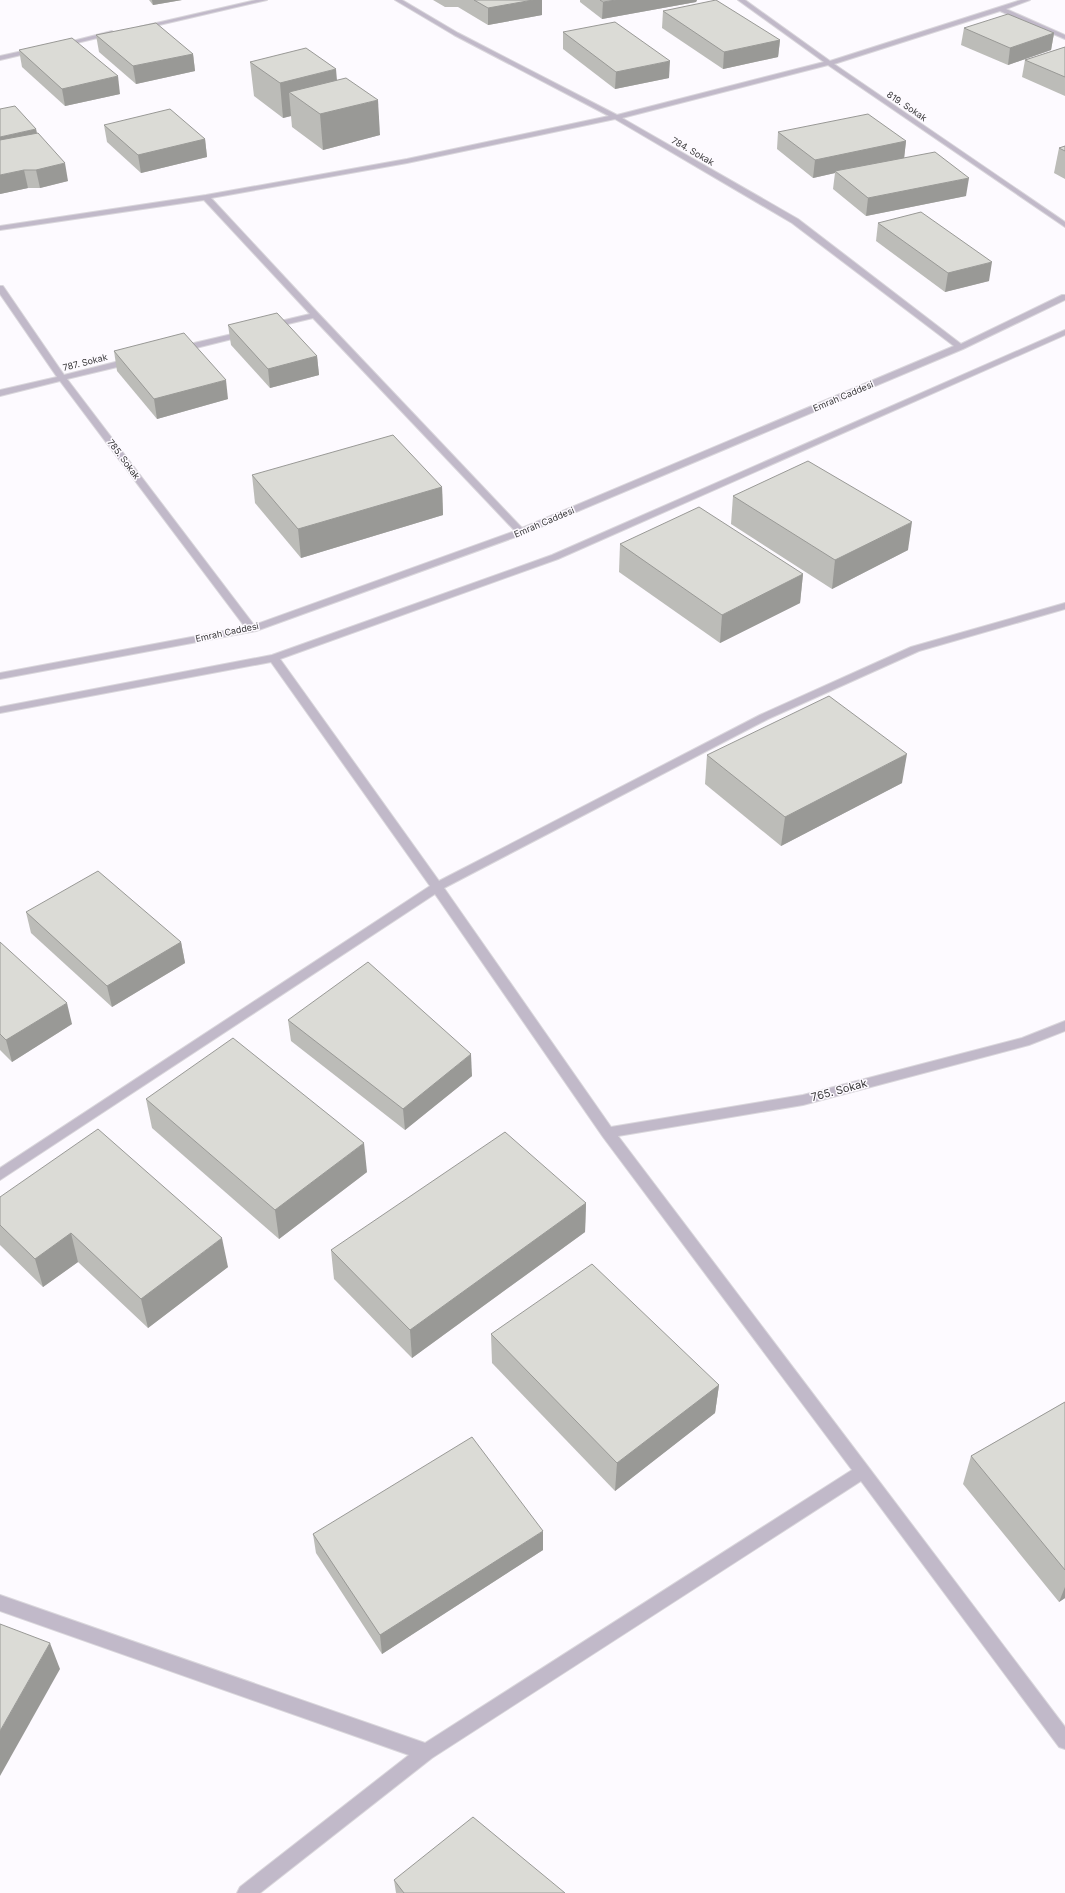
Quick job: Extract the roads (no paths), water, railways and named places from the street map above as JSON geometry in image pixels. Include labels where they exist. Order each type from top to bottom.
[{"type":"street","points":[[137,28],[264,0]]},
{"type":"street","name":"784. Sokak","points":[[398,0],[456,34],[616,117],[795,221],[960,347]]},
{"type":"street","name":"819. Sokak","points":[[742,0],[829,63],[1065,225]]},
{"type":"street","points":[[0,228],[206,197],[407,161],[616,117],[829,63],[1027,0]]},
{"type":"street","points":[[1001,9],[1065,37]]},
{"type":"street","points":[[53,46],[122,31]]},
{"type":"street","points":[[0,58],[46,48]]},
{"type":"street","points":[[206,197],[315,316],[521,532]]},
{"type":"street","name":"785. Sokak","points":[[0,288],[62,378],[252,629]]},
{"type":"street","name":"Emrah Caddesi","points":[[0,676],[252,629],[521,532],[960,347],[1065,297]]},
{"type":"street","points":[[169,351],[315,316]]},
{"type":"street","points":[[0,710],[274,658],[555,557],[1065,332]]},
{"type":"street","name":"787. Sokak","points":[[0,393],[139,359]]},
{"type":"street","points":[[0,1175],[437,887],[764,717],[908,652],[1062,610]]},
{"type":"street","points":[[274,658],[437,887],[608,1133],[1065,1741]]},
{"type":"street","name":"765. Sokak","points":[[608,1133],[803,1100],[1025,1042],[1065,1026]]},
{"type":"street","points":[[246,1893],[426,1752],[862,1472]]},
{"type":"street","points":[[0,1603],[426,1752]]}]
